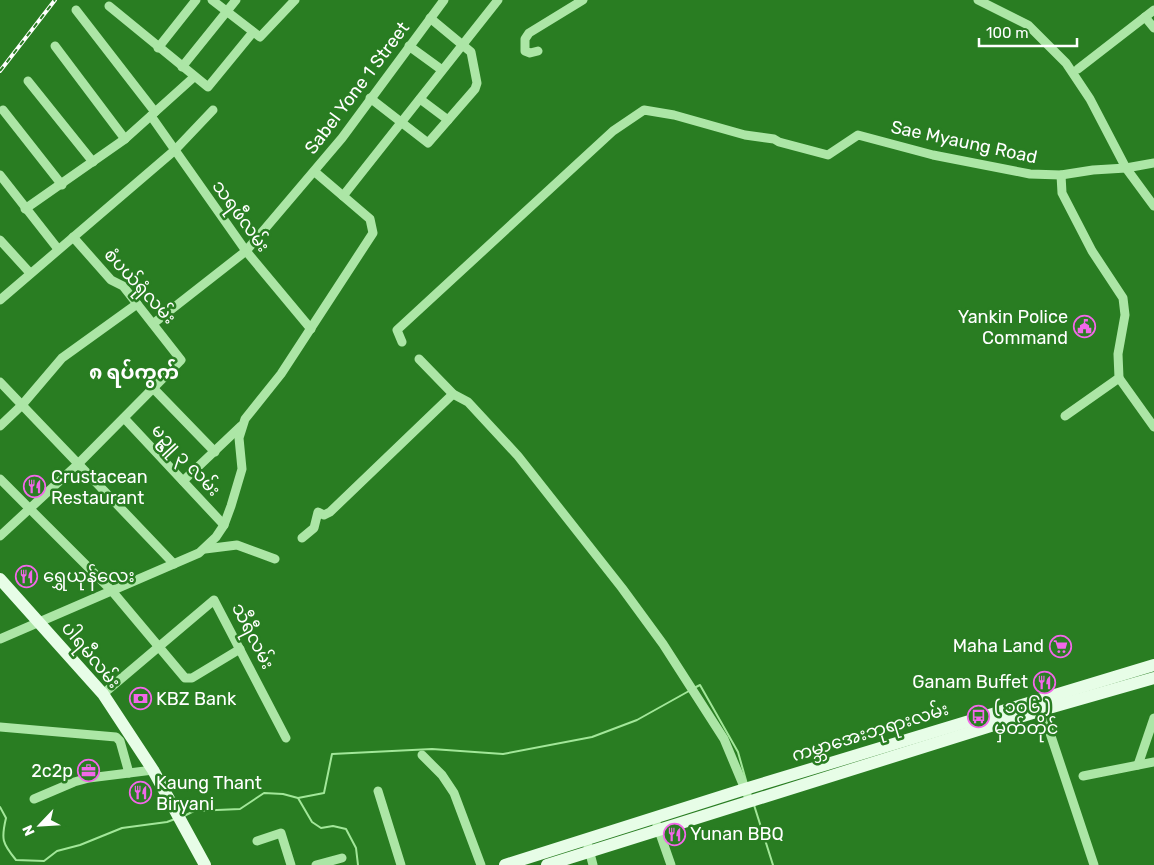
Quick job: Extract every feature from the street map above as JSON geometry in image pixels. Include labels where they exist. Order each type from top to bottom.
[{"type":"main road","name":"ပါရမီလမ်း","points":[[0,579],[41,622],[103,694],[153,770],[205,865]]},
{"type":"main road","name":"ကမ္ဘာအေးဘုရားလမ်း","points":[[656,824],[752,801],[1154,665]]},
{"type":"main road","name":"ကမ္ဘာအေးဘုရားလမ်း","points":[[656,824],[745,789],[777,779],[1040,704],[1154,678]]},
{"type":"main road","points":[[777,779],[781,791]]},
{"type":"main road","points":[[504,865],[587,846],[656,824]]},
{"type":"main road","points":[[548,865],[587,846]]},
{"type":"street","points":[[158,48],[196,0]]},
{"type":"street","points":[[212,0],[257,34]]},
{"type":"street","points":[[182,67],[236,0]]},
{"type":"street","points":[[110,6],[206,87],[210,86],[257,34],[296,0]]},
{"type":"street","name":"Sabel Yone 1 Street","points":[[154,324],[246,251],[342,138],[444,0]]},
{"type":"street","points":[[343,196],[498,0]]},
{"type":"street","points":[[538,51],[525,52],[524,39],[530,33],[583,0]]},
{"type":"street","points":[[978,0],[1028,24],[1066,63],[1109,133],[1126,168],[1154,206]]},
{"type":"street","name":"သရဖီလမ်း","points":[[76,10],[153,114],[246,251],[311,329]]},
{"type":"street","points":[[1078,69],[1154,10]]},
{"type":"street","points":[[1145,17],[1154,28]]},
{"type":"street","points":[[370,98],[428,143],[477,83],[472,54],[463,44],[430,18]]},
{"type":"street","points":[[55,46],[125,139]]},
{"type":"street","points":[[409,46],[442,70]]},
{"type":"street","points":[[25,209],[62,185],[125,139],[194,77]]},
{"type":"street","points":[[28,81],[93,162]]},
{"type":"street","points":[[420,99],[448,120]]},
{"type":"street","points":[[3,110],[62,185]]},
{"type":"street","points":[[0,300],[176,150],[213,110]]},
{"type":"street","name":"Sae Myaung Road","points":[[402,342],[397,330],[613,130],[644,110],[674,115],[745,135],[774,139],[828,155],[858,135],[933,155],[1030,174],[1061,175],[1154,163]]},
{"type":"street","points":[[206,549],[224,524],[242,469],[239,438],[242,426],[249,413],[281,374],[373,233],[370,218],[314,172]]},
{"type":"street","points":[[0,175],[58,249]]},
{"type":"street","points":[[1061,175],[1062,193],[1092,251],[1123,298],[1125,314],[1118,354],[1119,378],[1154,427]]},
{"type":"street","name":"စံပယ်ရုံလမ်း","points":[[72,237],[111,280],[123,286],[181,360],[153,388]]},
{"type":"street","points":[[0,240],[30,273]]},
{"type":"street","points":[[0,426],[22,405],[62,358],[137,304]]},
{"type":"street","points":[[419,360],[453,394],[468,402],[518,456],[622,588],[663,644],[724,739],[752,801]]},
{"type":"street","points":[[1065,416],[1119,378]]},
{"type":"street","points":[[0,382],[174,564]]},
{"type":"street","points":[[0,536],[31,510],[153,388],[214,452]]},
{"type":"street","points":[[302,538],[314,528],[318,512],[324,515],[330,512],[453,394]]},
{"type":"street","name":"မဥ္ဇူ ၃ လမ်း","points":[[124,418],[224,524]]},
{"type":"street","points":[[183,481],[242,426]]},
{"type":"street","points":[[0,479],[112,591],[185,678],[188,679],[240,649]]},
{"type":"street","points":[[0,639],[206,549],[237,545],[275,559]]},
{"type":"street","name":"သီရီလမ်း","points":[[103,694],[214,600],[286,738]]},
{"type":"street","points":[[1040,704],[1094,865]]},
{"type":"street","points":[[1138,765],[1154,718]]},
{"type":"street","points":[[0,728],[116,737],[120,741],[129,773]]},
{"type":"street","points":[[422,755],[442,774],[454,792],[481,865]]},
{"type":"street","points":[[1083,776],[1154,762]]},
{"type":"street","points":[[34,799],[74,782],[153,770]]},
{"type":"street","points":[[378,791],[401,865]]},
{"type":"street","points":[[656,824],[671,865]]},
{"type":"street","points":[[257,841],[281,833],[291,865]]},
{"type":"street","points":[[587,846],[593,865]]},
{"type":"street","points":[[316,865],[342,858]]},
{"type":"waterway","points":[[696,687],[700,685],[738,752],[747,784]]},
{"type":"waterway","points":[[298,798],[324,793],[332,754],[432,749],[503,754],[592,737],[637,720],[689,691]]},
{"type":"waterway","points":[[184,816],[194,811],[240,809],[264,793],[283,794],[298,798],[312,822],[321,828],[333,826],[346,829],[356,848],[358,865]]},
{"type":"waterway","points":[[754,805],[773,865]]},
{"type":"waterway","points":[[0,807],[6,818],[3,831],[5,845],[16,860],[44,861],[57,851],[80,845],[122,828],[167,822],[175,819]]},
{"type":"railway","points":[[0,71],[55,0]]},
{"type":"place","name":"Yankin Police Command","points":[[1084,327]]},
{"type":"place","name":"Crustacean Restaurant","points":[[35,487]]},
{"type":"place","name":"ရွှေယုန်လေး","points":[[27,576]]},
{"type":"place","name":"Maha Land","points":[[1060,646]]},
{"type":"place","name":"Ganam Buffet","points":[[1044,682]]},
{"type":"place","name":"KBZ Bank","points":[[140,699]]},
{"type":"place","name":"( ၁၀၆ ) မှတ်တိုင်","points":[[978,717]]},
{"type":"place","name":"2c2p","points":[[89,771]]},
{"type":"place","name":"Kaung Thant Biryani","points":[[140,793]]},
{"type":"place","name":"Yunan BBQ","points":[[674,834]]},
{"type":"district","name":"၈ ရပ်ကွက်","points":[[134,372]]}]
